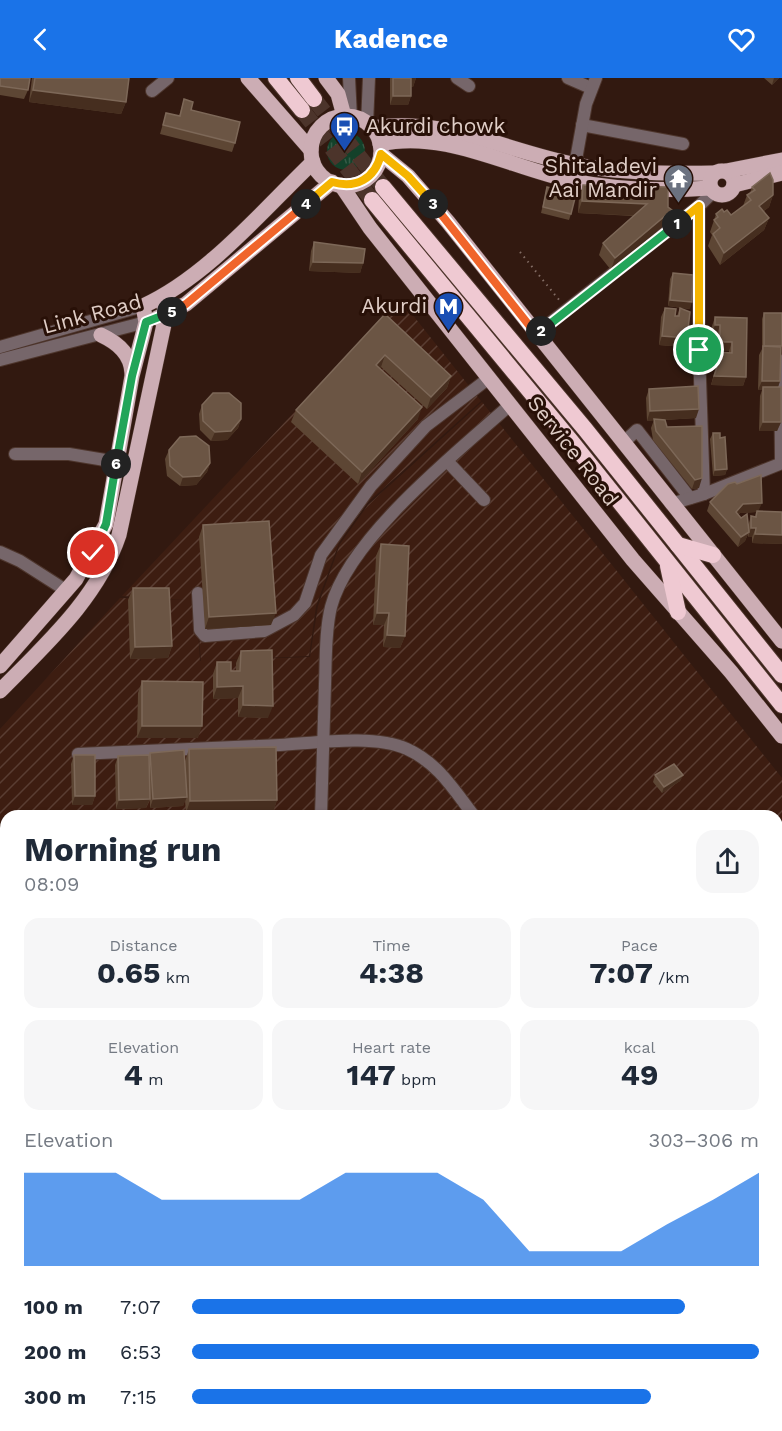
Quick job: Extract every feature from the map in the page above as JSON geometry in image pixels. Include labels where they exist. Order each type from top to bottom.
[{"type":"highway","points":[[276,78],[308,104],[298,78]]},
{"type":"highway","points":[[782,675],[678,545],[378,194],[782,705]]},
{"type":"highway","points":[[678,545],[713,555]]},
{"type":"highway","points":[[668,562],[678,612]]},
{"type":"main road","points":[[248,78],[312,156],[319,173],[337,184],[356,184],[368,177],[377,167],[380,149]]},
{"type":"main road","points":[[326,78],[338,94],[348,116]]},
{"type":"main road","points":[[312,156],[312,141],[319,128],[330,120],[348,116],[370,126],[394,125],[460,131],[575,165],[682,174],[720,172],[782,160]]},
{"type":"main road","points":[[370,126],[380,149],[424,194],[782,641]]},
{"type":"main road","points":[[380,149],[394,141],[457,147],[572,180],[596,184],[712,190],[725,195],[734,185],[782,173]]},
{"type":"main road","name":"Link Road","points":[[143,306],[162,298],[209,262],[312,156]]},
{"type":"main road","points":[[712,190],[709,180],[720,172]]},
{"type":"main road","points":[[720,172],[733,177],[734,185]]},
{"type":"main road","name":"Link Road","points":[[146,322],[166,315],[186,304],[247,253],[337,184]]},
{"type":"main road","name":"Service Road","points":[[337,184],[633,561],[782,736]]},
{"type":"main road","points":[[0,691],[69,618],[110,563],[119,535],[166,315],[162,298]]},
{"type":"main road","points":[[0,666],[67,591],[93,553],[106,524],[132,376],[146,322],[143,306]]},
{"type":"main road","points":[[101,335],[122,348],[132,361],[132,376]]},
{"type":"street","points":[[152,91],[168,78]]},
{"type":"street","points":[[348,116],[349,78]]},
{"type":"street","points":[[369,78],[370,126]]},
{"type":"street","points":[[457,78],[469,86]]},
{"type":"street","points":[[568,78],[593,83],[575,165]]},
{"type":"street","points":[[582,125],[683,144]]},
{"type":"street","points":[[536,334],[699,206],[712,190]]},
{"type":"street","points":[[699,206],[699,350],[704,494]]},
{"type":"street","name":"Link Road","points":[[0,347],[143,306]]},
{"type":"street","name":"Link Road","points":[[0,360],[146,322]]},
{"type":"street","points":[[671,504],[704,494],[781,463],[780,352]]},
{"type":"street","points":[[198,593],[200,630],[206,636],[264,631],[294,615],[305,603],[321,555],[370,486],[426,426],[489,378]]},
{"type":"street","points":[[321,810],[326,655],[331,607],[344,578],[372,538],[421,483],[510,405]]},
{"type":"street","points":[[623,443],[638,430],[690,498]]},
{"type":"street","points":[[15,454],[69,454],[117,462]]},
{"type":"street","points":[[447,461],[483,500]]},
{"type":"street","points":[[0,552],[20,561],[67,591]]},
{"type":"street","points":[[78,754],[376,742],[406,748],[437,767],[469,810]]},
{"type":"path","points":[[520,252],[567,310]]},
{"type":"shaded area","points":[[400,299],[481,401],[367,503],[339,543],[316,606],[309,656],[205,661],[310,657],[318,606],[340,544],[368,505],[482,402],[782,778],[782,810],[0,810],[0,729],[120,598],[185,600],[122,596]]},
{"type":"green space","points":[[346,132],[360,137],[365,151],[360,165],[346,170],[332,165],[327,151],[332,137]]},
{"type":"building","points":[[0,78],[30,78],[28,90],[0,86]]},
{"type":"building","points":[[35,78],[129,78],[126,102],[33,90]]},
{"type":"building","points":[[393,78],[411,78],[411,96],[393,96]]},
{"type":"building","points":[[184,99],[193,102],[191,110],[240,122],[235,143],[163,125],[166,113],[180,116]]},
{"type":"building","points":[[770,173],[773,180],[773,195],[759,206],[769,218],[724,253],[713,234],[720,228],[714,220],[718,217],[716,214],[722,209],[724,212],[727,210],[731,215],[751,200],[747,195],[755,190],[752,187]]},
{"type":"building","points":[[583,185],[668,187],[668,207],[672,210],[615,258],[603,243],[647,204],[582,201]]},
{"type":"building","points":[[547,187],[568,192],[567,196],[575,198],[571,214],[543,207]]},
{"type":"building","points":[[314,242],[365,249],[363,263],[313,262]]},
{"type":"building","points":[[673,273],[693,275],[692,302],[670,300]]},
{"type":"building","points":[[665,308],[676,309],[675,316],[679,316],[680,308],[690,312],[687,338],[662,336]]},
{"type":"building","points":[[764,313],[782,313],[782,346],[764,346]]},
{"type":"building","points":[[385,314],[451,376],[431,397],[385,355],[376,365],[422,407],[362,472],[296,410]]},
{"type":"building","points":[[715,317],[747,318],[746,377],[714,376],[719,361],[715,361],[715,352],[732,353],[732,342],[715,342],[715,335],[720,335],[720,325],[715,325]]},
{"type":"building","points":[[763,346],[781,347],[780,381],[762,381]]},
{"type":"building","points":[[698,386],[699,409],[650,411],[649,389]]},
{"type":"building","points":[[763,387],[781,387],[781,422],[763,422]]},
{"type":"building","points":[[213,393],[229,393],[241,403],[241,419],[231,431],[215,432],[203,421],[202,405]]},
{"type":"building","points":[[654,419],[665,420],[667,427],[702,426],[702,478],[695,480],[656,431]]},
{"type":"building","points":[[713,433],[720,433],[720,438],[725,437],[727,469],[715,470]]},
{"type":"building","points":[[196,436],[209,446],[210,463],[200,476],[183,477],[170,466],[169,450],[180,437]]},
{"type":"building","points":[[761,475],[762,503],[743,504],[736,512],[741,518],[747,514],[749,532],[741,537],[710,502],[728,484],[735,482],[737,484]]},
{"type":"building","points":[[757,511],[782,512],[782,535],[755,534],[756,528],[751,528],[751,516],[756,517]]},
{"type":"building","points":[[269,521],[276,613],[209,617],[203,525]]},
{"type":"building","points":[[381,544],[409,546],[405,636],[387,635],[389,613],[377,613]]},
{"type":"building","points":[[133,588],[169,588],[172,646],[135,647]]},
{"type":"building","points":[[272,650],[273,706],[243,705],[243,686],[217,687],[217,662],[231,662],[231,671],[240,671],[241,651]]},
{"type":"building","points":[[142,681],[203,682],[202,726],[142,726]]},
{"type":"building","points":[[276,747],[277,800],[190,801],[189,749]]},
{"type":"building","points":[[184,750],[187,797],[153,799],[150,753]]},
{"type":"building","points":[[74,755],[95,755],[95,796],[75,796]]},
{"type":"building","points":[[149,755],[150,799],[119,800],[118,756]]},
{"type":"building","points":[[674,764],[683,775],[664,787],[655,775]]},
{"type":"tunnel","points":[[314,99],[383,187]]},
{"type":"tunnel","points":[[302,110],[372,200]]},
{"type":"place","name":"Akurdi chowk","points":[[345,152]]},
{"type":"place","name":"Shitaladevi Aai Mandir","points":[[678,204]]},
{"type":"place","name":"Akurdi","points":[[448,332]]},
{"type":"route","points":[[93,553],[106,524],[132,376],[146,322],[166,315],[186,304],[332,182],[350,185],[363,181],[377,167],[381,154],[408,176],[424,194],[536,334],[699,206],[699,350]]}]
